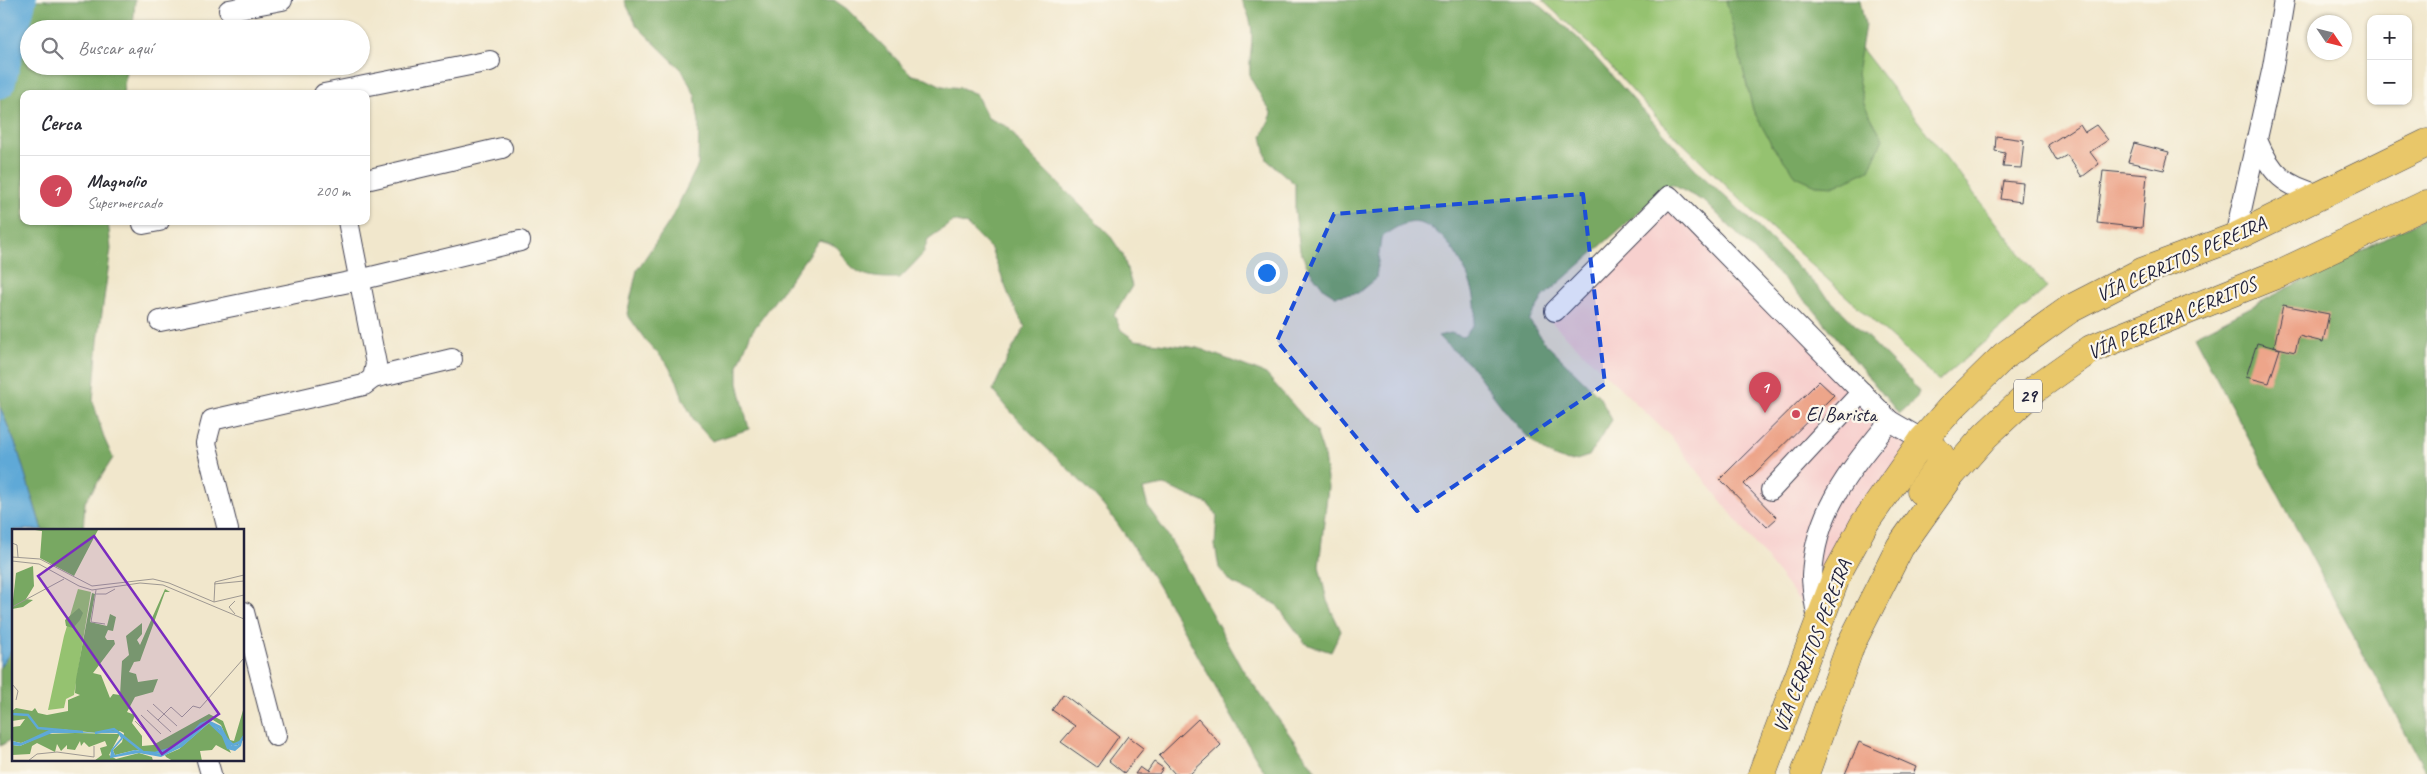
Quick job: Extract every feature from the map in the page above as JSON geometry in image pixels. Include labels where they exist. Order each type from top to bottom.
[{"type":"highway","name":"VÍA CERRITOS PEREIRA","points":[[1762,774],[1838,572],[1864,524],[1923,440],[1950,409],[2004,356],[2070,310],[2144,271],[2235,237],[2427,143]]},
{"type":"highway","name":"VÍA PEREIRA CERRITOS","points":[[1805,774],[1851,644],[1900,547],[1951,475],[1985,436],[2036,388],[2091,349],[2284,272],[2427,204]]},
{"type":"highway","points":[[1851,644],[1864,584],[1885,541],[1938,466],[1940,455],[1923,440]]},
{"type":"street","points":[[229,10],[282,0]]},
{"type":"street","points":[[2235,237],[2257,140],[2284,0]]},
{"type":"street","points":[[344,90],[490,61]]},
{"type":"street","points":[[2257,140],[2265,161],[2280,178],[2299,190],[2320,195]]},
{"type":"street","points":[[370,179],[502,148]]},
{"type":"street","points":[[1556,311],[1669,196],[1890,421],[1923,440]]},
{"type":"street","points":[[349,225],[376,364],[373,378]]},
{"type":"street","points":[[160,321],[359,280],[520,241]]},
{"type":"street","points":[[228,529],[206,443],[212,420],[364,385],[373,378],[452,359]]},
{"type":"street","points":[[1770,490],[1862,392]]},
{"type":"street","points":[[1819,626],[1812,577],[1816,549],[1827,512],[1843,480],[1890,421]]},
{"type":"street","points":[[245,616],[276,736]]},
{"type":"highlighted area","points":[[1583,194],[1605,384],[1417,511],[1277,341],[1334,214]]},
{"type":"shaded area","points":[[1669,196],[1923,440],[1819,626],[1671,437],[1548,319]]},
{"type":"green space","points":[[10,0],[135,0],[134,20],[20,20],[20,75],[126,75],[124,90],[20,90],[20,225],[108,225],[111,249],[98,341],[93,401],[104,438],[113,458],[85,502],[83,529],[42,529],[17,448],[0,407],[0,38]]},
{"type":"green space","points":[[624,0],[834,0],[847,9],[912,75],[926,78],[942,86],[962,88],[976,94],[988,118],[1008,127],[1026,151],[1109,234],[1123,255],[1132,286],[1114,315],[1121,330],[1135,340],[1198,348],[1266,374],[1316,431],[1324,455],[1328,487],[1319,566],[1327,601],[1341,631],[1331,652],[1306,644],[1276,604],[1232,583],[1219,568],[1215,545],[1217,515],[1208,504],[1164,485],[1143,489],[1148,507],[1169,537],[1243,670],[1315,770],[1315,774],[1266,774],[1157,584],[1117,523],[1088,488],[1023,425],[993,390],[1010,353],[1025,327],[1011,301],[991,249],[967,225],[954,221],[928,239],[923,254],[900,278],[868,276],[851,266],[840,250],[834,245],[819,240],[751,333],[738,366],[738,383],[749,429],[712,441],[695,422],[683,399],[677,381],[666,362],[646,341],[627,314],[637,270],[670,221],[698,165],[699,123],[695,95],[682,70],[637,26]]},
{"type":"green space","points":[[1241,0],[1534,0],[1579,39],[1700,174],[1752,221],[1910,380],[1919,392],[1916,399],[1899,414],[1814,310],[1705,202],[1671,184],[1544,296],[1529,320],[1544,342],[1599,396],[1612,420],[1589,456],[1570,461],[1556,458],[1542,450],[1515,423],[1472,367],[1438,336],[1451,333],[1463,337],[1473,325],[1475,312],[1470,281],[1462,265],[1443,238],[1431,228],[1414,222],[1403,224],[1381,238],[1376,278],[1358,293],[1335,296],[1324,289],[1308,268],[1300,250],[1295,212],[1295,184],[1267,160],[1262,136],[1272,114],[1250,77],[1252,30],[1247,11]]},
{"type":"green space","points":[[1542,0],[1824,0],[2047,288],[1939,381],[1746,205],[1656,117],[1592,46]]},
{"type":"green space","points":[[1726,0],[1860,0],[1865,25],[1857,74],[1864,104],[1883,139],[1869,170],[1835,186],[1816,185],[1796,176],[1772,145],[1753,110]]},
{"type":"green space","points":[[2427,217],[2427,774],[2194,336]]},
{"type":"green space","points":[[12,650],[12,739],[0,746],[0,667]]},
{"type":"water","points":[[0,0],[10,0],[0,38]]},
{"type":"water","points":[[0,407],[17,448],[42,529],[12,529],[12,650],[0,667]]},
{"type":"building","points":[[2080,124],[2085,132],[2096,125],[2108,140],[2090,152],[2099,164],[2082,177],[2067,155],[2057,161],[2048,145]]},
{"type":"building","points":[[1996,136],[2024,140],[2021,168],[2003,167],[2005,153],[1995,151]]},
{"type":"building","points":[[2134,143],[2169,152],[2164,170],[2128,162]]},
{"type":"building","points":[[2103,171],[2147,175],[2142,228],[2097,223]]},
{"type":"building","points":[[2004,181],[2023,183],[2021,202],[2001,199]]},
{"type":"building","points":[[2283,305],[2329,314],[2323,342],[2299,336],[2295,352],[2274,347]]},
{"type":"building","points":[[2257,343],[2280,349],[2269,383],[2246,377]]},
{"type":"building","points":[[1819,381],[1834,395],[1744,484],[1777,518],[1767,527],[1720,479]]},
{"type":"building","points":[[1063,694],[1119,736],[1097,767],[1061,742],[1075,726],[1052,710]]},
{"type":"building","points":[[1198,719],[1221,745],[1190,774],[1175,774],[1159,756]]},
{"type":"building","points":[[1128,736],[1144,748],[1124,773],[1109,761]]},
{"type":"building","points":[[1859,742],[1916,767],[1913,774],[1845,774]]},
{"type":"building","points":[[1154,762],[1163,768],[1159,774],[1135,774],[1140,767],[1147,772]]},
{"type":"waterway","points":[[0,83],[21,0]]},
{"type":"place","name":"Magnolio","points":[[1765,413]]},
{"type":"place","name":"El Barista","points":[[1796,414]]}]
